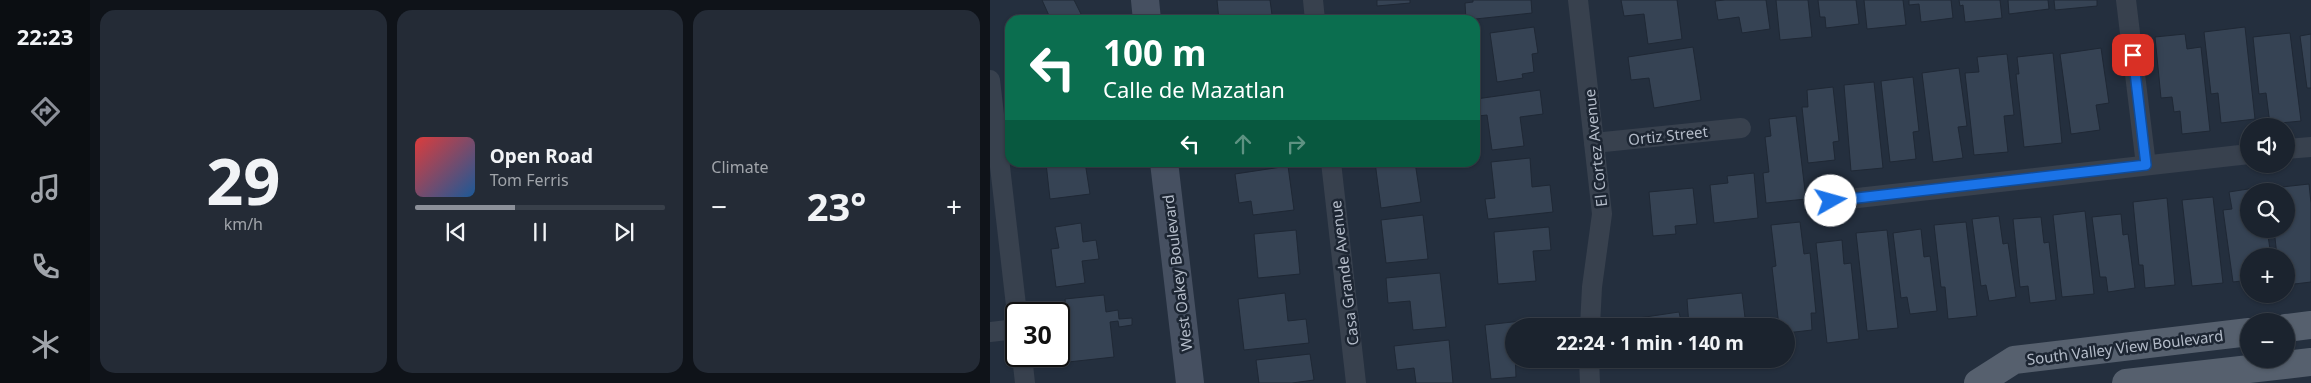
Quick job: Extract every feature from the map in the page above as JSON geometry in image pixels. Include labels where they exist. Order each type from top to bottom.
[{"type":"main road","points":[[1145,0],[1146,15]]},
{"type":"main road","name":"West Oakey Boulevard","points":[[1165,167],[1190,383]]},
{"type":"main road","points":[[2295,327],[2311,325]]},
{"type":"main road","name":"South Valley View Boulevard","points":[[1978,383],[2014,360],[2240,333]]},
{"type":"main road","points":[[2126,383],[2311,362]]},
{"type":"street","points":[[1313,0],[1314,15]]},
{"type":"street","name":"El Cortez Avenue","points":[[1578,0],[1602,214],[1592,286],[1590,318]]},
{"type":"street","points":[[2126,0],[2146,165]]},
{"type":"street","points":[[990,80],[1016,302]]},
{"type":"street","name":"Ortiz Street","points":[[1594,143],[1741,128]]},
{"type":"street","points":[[2295,149],[2311,147]]},
{"type":"street","points":[[1831,201],[2240,155]]},
{"type":"street","name":"Casa Grande Avenue","points":[[1332,167],[1356,383]]},
{"type":"street","points":[[990,332],[1005,330]]},
{"type":"street","points":[[1023,367],[1025,383]]},
{"type":"street","points":[[1589,368],[1590,383]]},
{"type":"building","points":[[1042,0],[1074,0],[1082,15],[1049,15]]},
{"type":"building","points":[[1217,0],[1270,0],[1272,15],[1218,15]]},
{"type":"building","points":[[1377,0],[1410,0],[1410,3],[1377,6]]},
{"type":"building","points":[[1473,0],[1531,0],[1532,13],[1480,19],[1480,15],[1466,15],[1465,3],[1473,2]]},
{"type":"building","points":[[1621,0],[1677,0],[1682,39],[1648,44],[1644,14],[1624,16]]},
{"type":"building","points":[[1766,0],[1770,29],[1742,33],[1739,17],[1718,20],[1715,1]]},
{"type":"building","points":[[1776,0],[1808,0],[1812,37],[1780,40]]},
{"type":"building","points":[[1818,0],[1856,0],[1859,24],[1826,28],[1825,17],[1820,17]]},
{"type":"building","points":[[1864,0],[1903,0],[1906,25],[1867,29]]},
{"type":"building","points":[[1909,0],[1951,0],[1953,18],[1921,22],[1919,4],[1909,5]]},
{"type":"building","points":[[1959,0],[2000,0],[2002,18],[1965,22],[1963,5],[1960,6]]},
{"type":"building","points":[[2008,0],[2048,0],[2049,9],[2009,14]]},
{"type":"building","points":[[2054,0],[2097,0],[2097,6],[2055,10]]},
{"type":"building","points":[[1534,27],[1538,53],[1532,54],[1534,72],[1522,74],[1523,78],[1497,82],[1490,33]]},
{"type":"building","points":[[2245,27],[2255,118],[2240,118],[2240,121],[2221,123],[2218,93],[2211,94],[2204,32]]},
{"type":"building","points":[[2290,33],[2301,121],[2295,122],[2295,118],[2269,118],[2266,93],[2259,94],[2253,37]]},
{"type":"building","points":[[2185,34],[2187,49],[2201,47],[2210,131],[2182,134],[2180,111],[2174,112],[2172,97],[2161,98],[2155,37]]},
{"type":"building","points":[[2311,34],[2311,88],[2307,88],[2300,36]]},
{"type":"building","points":[[1693,47],[1701,100],[1654,108],[1649,78],[1631,80],[1628,57]]},
{"type":"building","points":[[2101,48],[2109,103],[2096,105],[2100,130],[2071,134],[2060,54]]},
{"type":"building","points":[[2053,53],[2062,143],[2024,147],[2016,74],[2019,74],[2017,57]]},
{"type":"building","points":[[2007,54],[2014,115],[2004,116],[2008,152],[1974,155],[1965,73],[1979,72],[1977,57]]},
{"type":"building","points":[[1959,68],[1967,126],[1958,127],[1963,158],[1933,162],[1922,73]]},
{"type":"building","points":[[1913,77],[1919,131],[1913,132],[1916,159],[1890,162],[1881,81]]},
{"type":"building","points":[[1874,82],[1883,168],[1851,171],[1844,85]]},
{"type":"building","points":[[1833,87],[1839,141],[1833,142],[1835,160],[1808,163],[1802,107],[1808,107],[1807,90]]},
{"type":"building","points":[[1540,90],[1543,114],[1520,117],[1524,146],[1492,150],[1487,115],[1480,116],[1480,98]]},
{"type":"building","points":[[1796,116],[1806,199],[1766,203],[1763,173],[1769,172],[1765,137],[1771,136],[1769,119]]},
{"type":"building","points":[[1530,158],[1532,187],[1550,185],[1553,212],[1488,219],[1485,199],[1495,198],[1491,162]]},
{"type":"building","points":[[1046,167],[1086,167],[1090,194],[1050,199]]},
{"type":"building","points":[[1288,167],[1294,210],[1253,215],[1251,201],[1239,203],[1235,174]]},
{"type":"building","points":[[1376,167],[1416,167],[1421,202],[1381,208]]},
{"type":"building","points":[[1754,173],[1758,218],[1714,223],[1710,185],[1728,183],[1727,176]]},
{"type":"building","points":[[2309,184],[2311,203],[2311,282],[2295,284],[2295,248],[2276,248],[2275,238],[2295,238],[2295,186]]},
{"type":"building","points":[[1693,188],[1697,224],[1675,226],[1676,234],[1653,236],[1649,192]]},
{"type":"building","points":[[2240,190],[2240,238],[2268,238],[2270,248],[2240,248],[2240,281],[2233,282],[2223,210],[2232,209],[2229,192]]},
{"type":"building","points":[[2213,197],[2223,283],[2192,286],[2182,200]]},
{"type":"building","points":[[2167,198],[2175,285],[2145,288],[2143,265],[2139,265],[2133,202]]},
{"type":"building","points":[[2085,211],[2094,294],[2062,297],[2053,215]]},
{"type":"building","points":[[2121,214],[2123,235],[2128,234],[2135,288],[2108,292],[2106,277],[2100,277],[2092,217]]},
{"type":"building","points":[[1423,215],[1428,259],[1386,263],[1381,220]]},
{"type":"building","points":[[1999,216],[2003,244],[2008,243],[2016,297],[1989,301],[1986,285],[1981,286],[1972,219]]},
{"type":"building","points":[[2041,217],[2044,243],[2049,242],[2056,300],[2030,303],[2028,286],[2020,287],[2013,219]]},
{"type":"building","points":[[1800,222],[1804,254],[1810,253],[1816,313],[1811,313],[1812,330],[1795,332],[1795,318],[1778,318],[1772,267],[1776,266],[1771,225]]},
{"type":"building","points":[[1966,222],[1977,316],[1948,319],[1945,287],[1941,287],[1934,225]]},
{"type":"building","points":[[1081,223],[1083,242],[1096,240],[1099,259],[1082,261],[1085,283],[1056,287],[1051,249],[1059,248],[1055,227]]},
{"type":"building","points":[[1549,227],[1551,250],[1533,251],[1536,281],[1498,284],[1494,232]]},
{"type":"building","points":[[1921,229],[1924,257],[1930,256],[1937,311],[1910,314],[1907,297],[1901,298],[1893,233]]},
{"type":"building","points":[[1296,230],[1300,274],[1258,278],[1254,234]]},
{"type":"building","points":[[1887,230],[1898,328],[1867,331],[1856,233]]},
{"type":"building","points":[[1842,240],[1844,264],[1851,263],[1859,339],[1827,343],[1816,243]]},
{"type":"building","points":[[1440,273],[1446,327],[1413,330],[1410,301],[1388,303],[1386,278]]},
{"type":"building","points":[[1285,293],[1288,321],[1306,319],[1309,343],[1244,350],[1238,299]]},
{"type":"building","points":[[1742,293],[1745,318],[1688,318],[1687,299]]},
{"type":"building","points":[[1104,295],[1106,312],[1118,310],[1119,319],[1132,318],[1132,325],[1119,327],[1118,321],[1110,322],[1114,357],[1070,362],[1070,302],[1065,302],[1065,299]]},
{"type":"building","points":[[1679,312],[1680,318],[1638,318]]},
{"type":"building","points":[[1505,323],[1505,368],[1516,368],[1516,377],[1491,379],[1485,325]]},
{"type":"building","points":[[1449,340],[1453,383],[1416,383],[1414,368],[1397,370],[1394,346]]},
{"type":"building","points":[[1310,354],[1314,380],[1292,383],[1259,383],[1256,360]]},
{"type":"route","points":[[1831,201],[2146,165],[2133,55]]}]
